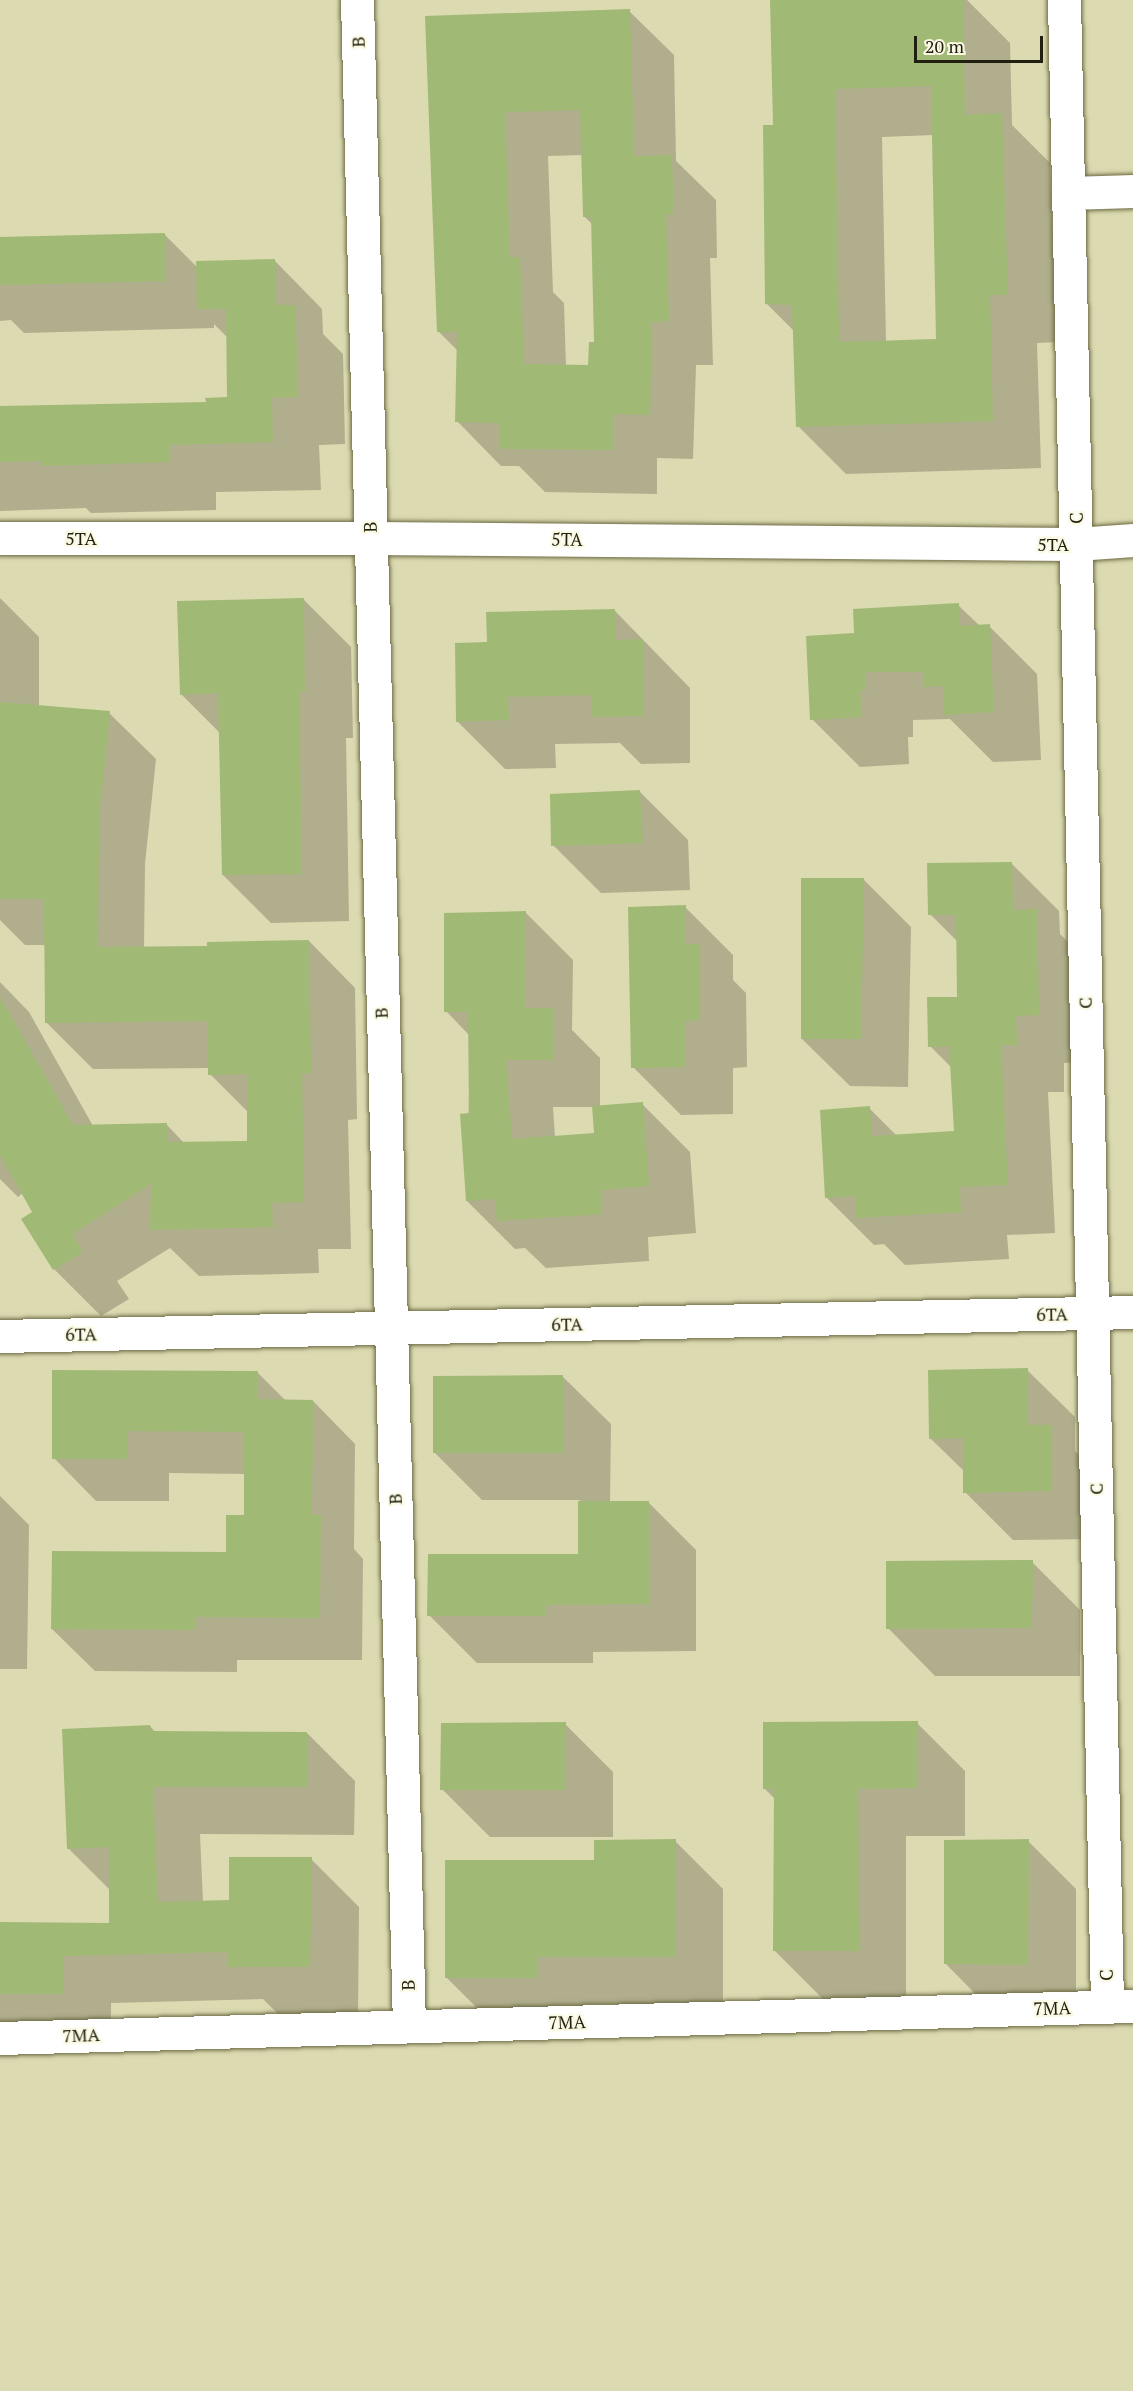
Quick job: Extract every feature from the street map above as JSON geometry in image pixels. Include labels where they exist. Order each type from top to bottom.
[{"type":"street","name":"B","points":[[357,0],[409,2026]]},
{"type":"street","name":"C","points":[[1064,0],[1092,1313],[1120,2006]]},
{"type":"street","points":[[1069,194],[1133,191]]},
{"type":"street","name":"5TA","points":[[0,538],[370,538],[1076,544],[1133,540]]},
{"type":"street","name":"6TA","points":[[0,1336],[1133,1312]]},
{"type":"street","name":"7MA","points":[[0,2038],[1120,2006]]},
{"type":"building","points":[[770,0],[963,0],[965,115],[1002,113],[1008,295],[990,295],[993,421],[796,427],[792,305],[765,304],[763,125],[773,125]],"holes":[[[931,86],[936,339],[839,342],[835,89]]]},
{"type":"building","points":[[630,9],[634,156],[672,155],[674,214],[666,215],[669,321],[652,322],[650,415],[613,414],[613,450],[499,449],[499,423],[455,422],[457,332],[437,332],[425,16]],"holes":[[[580,110],[583,217],[591,217],[594,342],[589,342],[588,365],[524,364],[520,257],[510,257],[505,112]]]},
{"type":"building","points":[[165,233],[166,281],[0,285],[0,237]]},
{"type":"building","points":[[275,259],[276,305],[296,305],[297,397],[272,398],[273,442],[169,445],[169,462],[42,466],[42,461],[0,462],[0,406],[206,402],[205,398],[227,397],[226,309],[197,309],[196,261]]},
{"type":"building","points":[[304,598],[305,691],[299,691],[302,874],[222,875],[218,693],[180,695],[177,601]]},
{"type":"building","points":[[959,603],[960,626],[990,624],[994,712],[944,715],[943,686],[924,687],[924,672],[866,672],[866,690],[860,690],[862,717],[810,720],[806,636],[854,633],[853,609]]},
{"type":"building","points":[[615,609],[616,640],[643,639],[643,716],[592,717],[592,695],[508,697],[509,720],[456,722],[455,643],[487,642],[486,612]]},
{"type":"building","points":[[0,702],[110,711],[99,816],[98,947],[207,946],[207,942],[309,940],[311,1073],[302,1074],[304,1202],[272,1203],[273,1227],[150,1230],[151,1184],[72,1234],[83,1252],[53,1270],[21,1219],[32,1212],[0,1155],[0,997],[73,1125],[167,1123],[167,1142],[247,1141],[247,1074],[208,1075],[208,1021],[45,1023],[44,899],[0,899]]},
{"type":"building","points":[[640,790],[643,843],[551,846],[550,794]]},
{"type":"building","points":[[1012,862],[1013,910],[1037,909],[1039,1015],[1016,1016],[1017,1045],[1001,1045],[1008,1185],[960,1187],[961,1212],[855,1218],[855,1196],[825,1198],[820,1110],[870,1106],[872,1136],[954,1131],[949,1046],[928,1047],[927,997],[957,997],[956,915],[928,915],[927,863]]},
{"type":"building","points":[[801,878],[864,878],[861,1039],[801,1039]]},
{"type":"building","points":[[686,905],[686,944],[699,944],[700,1020],[685,1021],[686,1067],[631,1068],[628,907]]},
{"type":"building","points":[[526,911],[525,1008],[553,1008],[553,1060],[506,1060],[512,1139],[594,1133],[592,1106],[643,1102],[649,1186],[601,1190],[602,1214],[497,1221],[495,1199],[466,1201],[460,1114],[469,1113],[468,1012],[444,1012],[444,913]]},
{"type":"building","points":[[1028,1368],[1028,1425],[1051,1425],[1052,1491],[963,1493],[963,1438],[929,1439],[928,1370]]},
{"type":"building","points":[[52,1370],[258,1371],[258,1399],[313,1400],[312,1515],[321,1515],[320,1618],[195,1617],[195,1630],[51,1629],[52,1551],[226,1552],[226,1515],[244,1515],[244,1432],[127,1431],[127,1459],[52,1459]]},
{"type":"building","points":[[563,1375],[563,1453],[433,1453],[433,1376]]},
{"type":"building","points":[[578,1501],[649,1501],[649,1604],[546,1605],[546,1616],[427,1616],[428,1554],[578,1554]]},
{"type":"building","points":[[1033,1560],[1032,1628],[886,1629],[886,1561]]},
{"type":"building","points":[[918,1721],[917,1788],[858,1789],[859,1951],[773,1951],[774,1789],[763,1789],[763,1722]]},
{"type":"building","points":[[566,1722],[565,1790],[440,1790],[441,1723]]},
{"type":"building","points":[[150,1725],[151,1731],[307,1732],[307,1787],[153,1787],[158,1902],[229,1900],[229,1857],[312,1857],[310,1967],[228,1967],[228,1952],[64,1956],[64,1994],[0,1994],[0,1922],[109,1923],[109,1847],[67,1849],[62,1729]]},
{"type":"building","points":[[676,1839],[676,1957],[537,1957],[537,1978],[445,1978],[445,1860],[594,1860],[594,1840]]},
{"type":"building","points":[[1029,1839],[1028,1965],[944,1964],[944,1840]]}]
